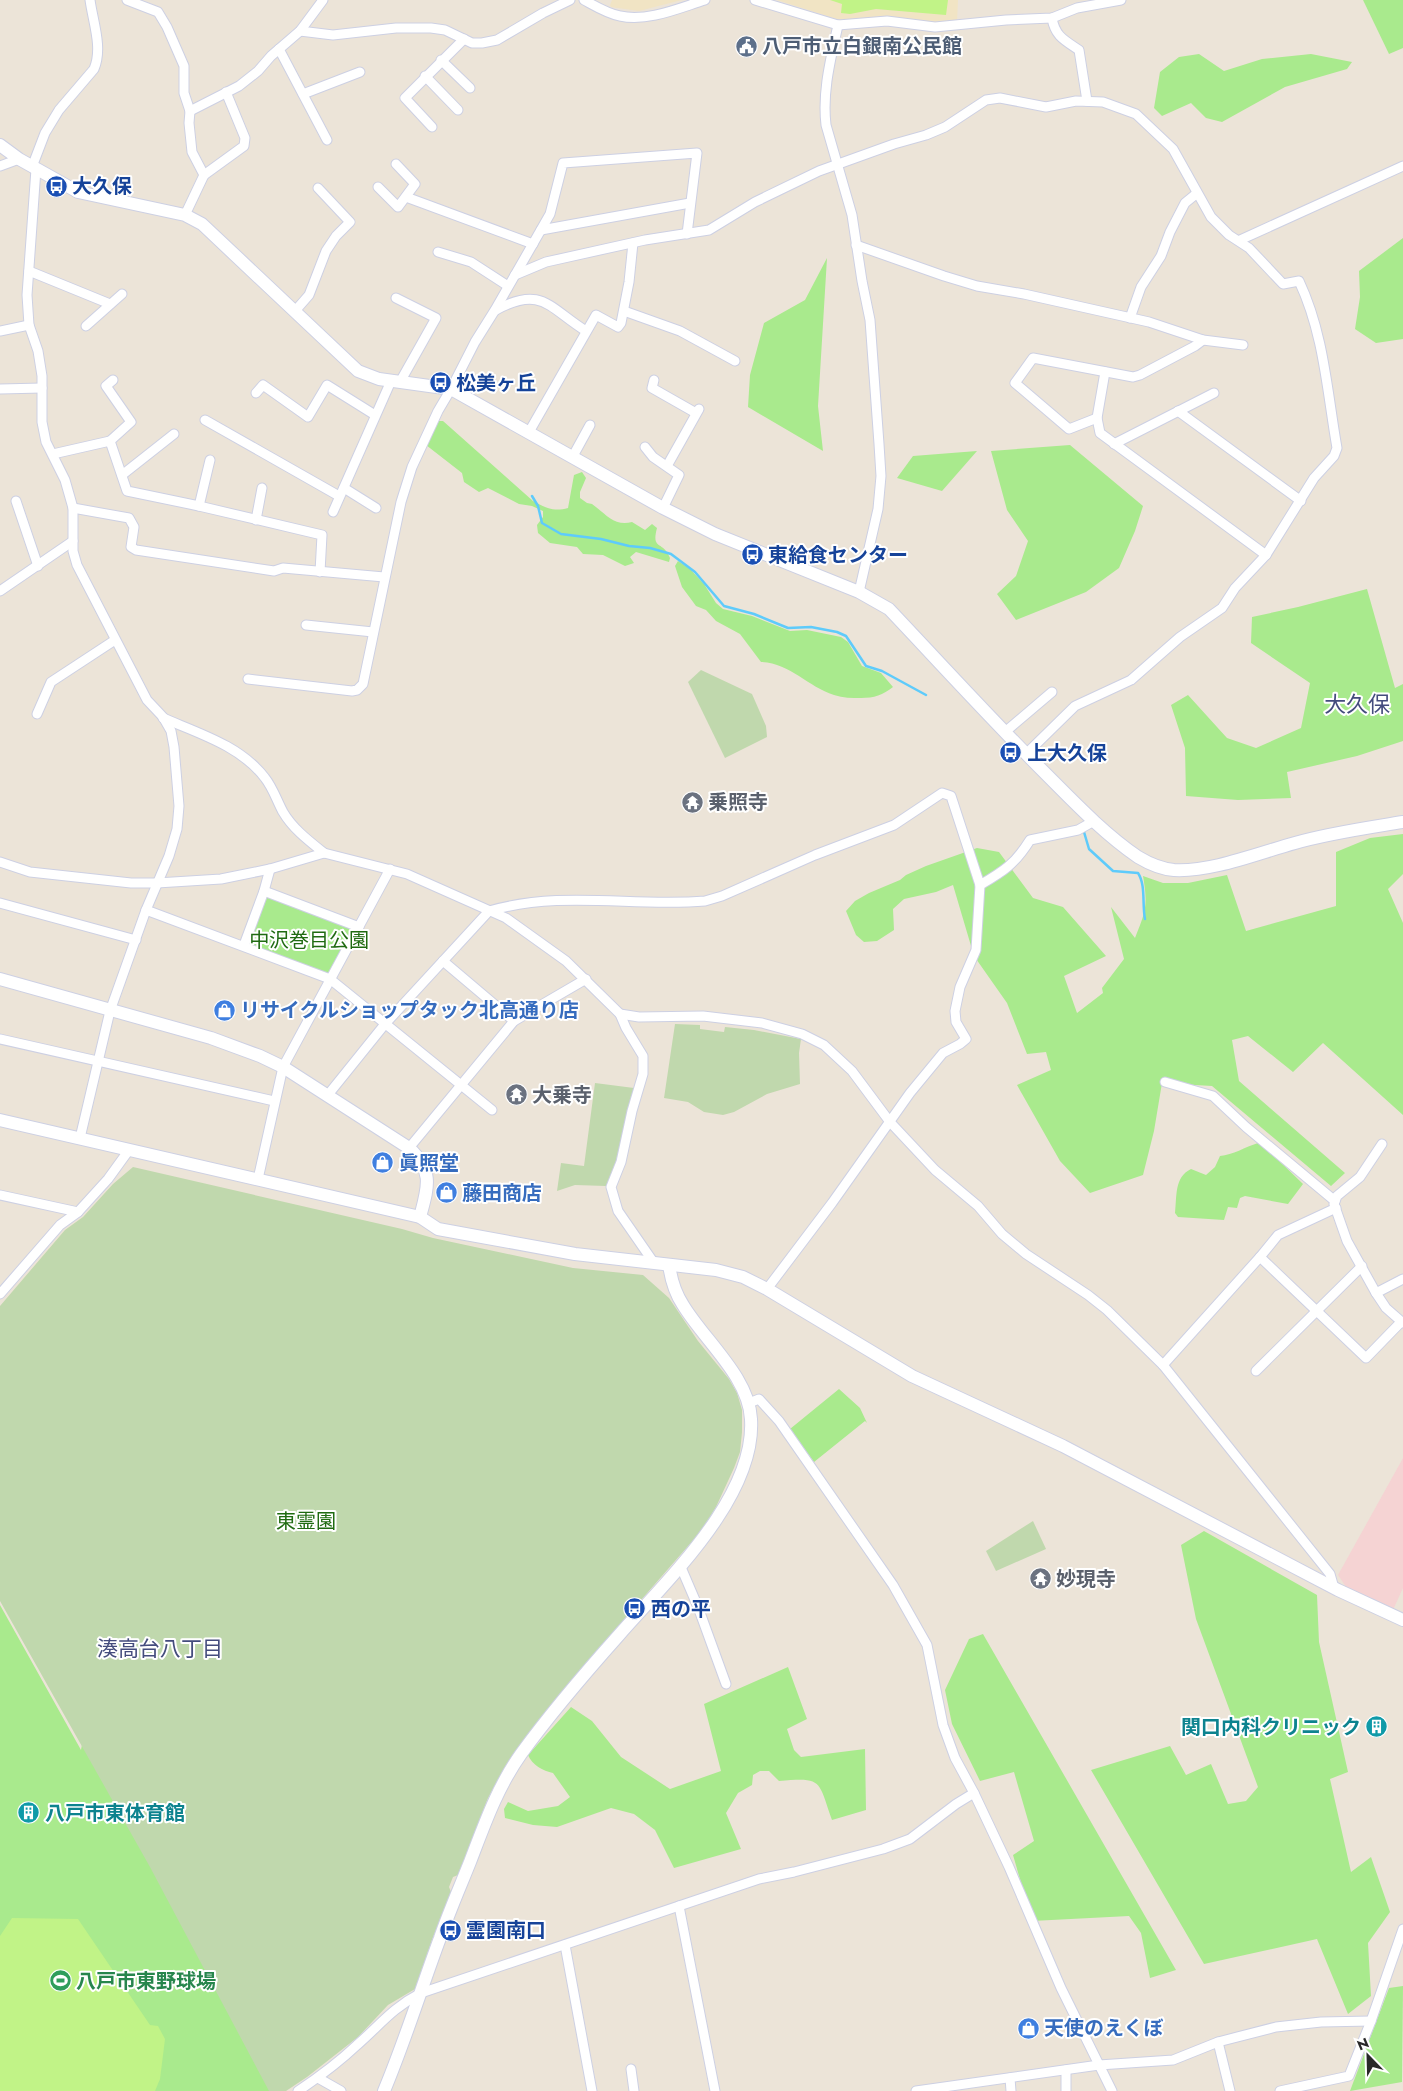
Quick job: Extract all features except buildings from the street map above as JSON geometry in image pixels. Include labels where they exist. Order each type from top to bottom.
[{"type":"street","points":[[80,1138],[110,1011],[146,910],[169,856],[177,829],[179,806],[171,731],[163,717],[147,700],[77,566],[73,551],[73,508],[65,480],[46,442],[42,422],[42,376],[38,351],[29,325],[27,295],[34,168],[45,133],[59,110],[94,69],[98,60],[90,0]]},
{"type":"street","points":[[127,0],[158,12]]},
{"type":"street","points":[[155,0],[158,12],[167,27],[184,66],[184,93],[190,110],[189,123],[192,152],[204,175]]},
{"type":"street","points":[[190,110],[226,92],[258,71],[300,31],[322,0]]},
{"type":"street","points":[[300,31],[333,35],[396,28],[431,28],[446,30],[472,43],[497,40],[514,32],[543,13],[570,0]]},
{"type":"street","points":[[584,0],[620,16],[636,17],[659,14],[705,0]]},
{"type":"street","points":[[597,7],[605,0]]},
{"type":"street","points":[[755,0],[838,25],[887,21],[935,27],[1006,20],[1052,18],[1077,8],[1122,0]]},
{"type":"street","points":[[1052,18],[1054,29],[1061,37],[1079,50],[1087,101]]},
{"type":"street","points":[[838,25],[824,94],[824,110],[826,124],[849,199],[870,320],[881,476],[878,509],[859,592]]},
{"type":"street","points":[[432,127],[405,98],[464,38]]},
{"type":"street","points":[[280,49],[326,140]]},
{"type":"street","points":[[441,60],[470,88]]},
{"type":"street","points":[[303,94],[360,72]]},
{"type":"street","points":[[425,76],[458,110]]},
{"type":"street","points":[[185,215],[204,175],[244,146],[245,138],[226,92]]},
{"type":"street","points":[[515,275],[546,262],[633,243],[709,230],[755,202],[819,171],[945,127],[986,100],[1000,98],[1046,107],[1076,101],[1103,102],[1136,114],[1173,150],[1196,194],[1211,217],[1229,235],[1240,240],[1283,284],[1299,281],[1310,304],[1323,353],[1337,448],[1334,456],[1314,478],[1266,555],[1239,584],[1222,608],[1180,637],[1131,680],[1075,706],[1026,754]]},
{"type":"street","points":[[0,145],[19,159],[78,192],[185,215],[202,224],[358,371],[396,381],[451,389],[663,508],[715,534],[859,592],[889,609],[1026,754],[1094,820],[1140,858],[1157,866],[1172,870],[1192,870],[1297,842],[1403,822]]},
{"type":"street","points":[[248,680],[357,690],[363,684],[384,577],[401,502],[412,467],[438,411],[474,342],[495,310],[550,214],[563,163],[697,152],[687,234]]},
{"type":"street","points":[[0,166],[19,159]]},
{"type":"street","points":[[378,187],[398,207],[415,184],[396,164]]},
{"type":"street","points":[[1240,240],[1403,166]]},
{"type":"street","points":[[295,311],[309,294],[326,252],[336,236],[350,222],[318,188]]},
{"type":"street","points":[[1130,318],[1142,287],[1161,256],[1170,232],[1185,203],[1196,194]]},
{"type":"street","points":[[406,197],[533,244]]},
{"type":"street","points":[[541,230],[690,203]]},
{"type":"street","points":[[529,432],[596,315],[618,328],[624,311],[633,243]]},
{"type":"street","points":[[856,245],[977,286],[1024,294],[1150,322],[1202,340],[1243,345]]},
{"type":"street","points":[[438,252],[471,262],[508,286]]},
{"type":"street","points":[[29,271],[110,304]]},
{"type":"street","points":[[86,326],[122,294]]},
{"type":"street","points":[[333,512],[375,415],[436,318],[396,298]]},
{"type":"street","points":[[495,310],[525,299],[538,298],[551,305],[586,331]]},
{"type":"street","points":[[624,311],[680,331],[735,361]]},
{"type":"street","points":[[0,331],[29,325]]},
{"type":"street","points":[[1097,418],[1069,429],[1014,383],[1033,358],[1132,377],[1140,375],[1195,346],[1202,340]]},
{"type":"street","points":[[1105,372],[1097,418],[1097,427],[1100,433],[1266,555]]},
{"type":"street","points":[[53,454],[110,441],[132,422],[106,386],[113,380]]},
{"type":"street","points":[[654,380],[652,388],[697,411],[667,466]]},
{"type":"street","points":[[256,393],[263,385],[308,417],[327,385],[375,415]]},
{"type":"street","points":[[0,389],[42,388]]},
{"type":"street","points":[[1114,444],[1214,393]]},
{"type":"street","points":[[1178,411],[1301,501]]},
{"type":"street","points":[[205,420],[341,492],[376,508]]},
{"type":"street","points":[[572,456],[590,425]]},
{"type":"street","points":[[122,475],[174,434]]},
{"type":"street","points":[[110,441],[127,491],[322,535],[320,572]]},
{"type":"street","points":[[644,447],[652,457],[678,472],[680,478],[663,508]]},
{"type":"street","points":[[199,506],[210,460]]},
{"type":"street","points":[[256,520],[262,488]]},
{"type":"street","points":[[16,501],[38,566]]},
{"type":"street","points":[[73,508],[128,518],[134,527],[131,542],[132,547],[136,550],[274,571],[283,568],[384,577]]},
{"type":"street","points":[[0,591],[73,541]]},
{"type":"street","points":[[306,625],[373,632]]},
{"type":"street","points":[[37,714],[51,682],[115,640]]},
{"type":"street","points":[[1005,732],[1052,692]]},
{"type":"street","points":[[163,717],[237,752],[266,778],[283,812],[295,828],[324,853],[390,869],[424,881],[506,918],[527,931],[566,961],[620,1014],[643,1056],[643,1074],[621,1162],[611,1187],[618,1211],[654,1263]]},
{"type":"street","points":[[327,1096],[386,1024],[488,910],[512,904],[557,899],[706,901],[894,824],[942,792],[952,796],[980,885],[976,950],[960,987],[955,1011],[956,1022],[966,1039],[943,1052],[910,1093],[768,1289]]},
{"type":"street","points":[[980,885],[1007,869],[1019,857],[1030,840],[1078,830],[1094,820]]},
{"type":"street","points":[[0,862],[30,872],[130,883],[157,883],[221,879],[270,869],[324,853]]},
{"type":"street","points":[[244,945],[264,892],[270,869]]},
{"type":"street","points":[[258,1179],[282,1067],[390,869]]},
{"type":"street","points":[[264,892],[359,927]]},
{"type":"street","points":[[0,903],[136,940]]},
{"type":"street","points":[[146,910],[244,945],[330,979],[492,1110]]},
{"type":"street","points":[[442,962],[514,1021]]},
{"type":"street","points":[[0,979],[236,1046],[282,1067],[409,1148],[419,1157],[425,1168],[428,1180],[420,1217]]},
{"type":"street","points":[[409,1148],[514,1021],[586,979]]},
{"type":"street","points":[[620,1014],[639,1017],[724,1018],[762,1023],[802,1034],[824,1045],[852,1071],[890,1122],[935,1170],[978,1206],[1007,1239],[1107,1310],[1163,1365],[1330,1574],[1334,1588]]},
{"type":"street","points":[[0,1039],[274,1101]]},
{"type":"street","points":[[1165,1082],[1213,1096],[1335,1205],[1347,1241],[1376,1293],[1386,1308],[1402,1323],[1366,1358],[1260,1257]]},
{"type":"street","points":[[0,1120],[420,1217],[438,1229],[575,1254],[716,1270],[743,1277],[768,1289],[912,1376],[1064,1446],[1334,1588],[1403,1620]]},
{"type":"street","points":[[1163,1365],[1278,1235],[1335,1205],[1337,1196],[1360,1176],[1382,1144]]},
{"type":"street","points":[[0,1294],[60,1225],[78,1212],[113,1173],[129,1150]]},
{"type":"street","points":[[0,1195],[78,1212]]},
{"type":"street","points":[[384,2091],[440,1938],[498,1790],[521,1754],[604,1652],[680,1565],[717,1518],[734,1490],[744,1465],[749,1445],[751,1420],[749,1403],[732,1372],[682,1305],[673,1284],[669,1265]]},
{"type":"street","points":[[1256,1371],[1362,1266]]},
{"type":"street","points":[[1376,1293],[1403,1279]]},
{"type":"street","points":[[749,1403],[760,1400],[779,1421],[893,1585],[927,1645],[943,1725],[955,1758],[1009,1866],[1060,1988],[1112,2091]]},
{"type":"street","points":[[680,1565],[726,1684]]},
{"type":"street","points":[[298,2091],[318,2078],[357,2046],[388,2014],[420,1993],[759,1879],[794,1872],[910,1839],[956,1804],[974,1793]]},
{"type":"street","points":[[679,1906],[715,2091]]},
{"type":"street","points":[[1280,2091],[1348,2076],[1371,2021],[1403,1929]]},
{"type":"street","points":[[565,1945],[592,2091]]},
{"type":"street","points":[[916,2091],[956,2088],[1099,2065],[1173,2060],[1218,2042],[1276,2027],[1321,2022],[1371,2021]]},
{"type":"street","points":[[1218,2042],[1230,2091]]},
{"type":"street","points":[[631,2069],[634,2091]]},
{"type":"street","points":[[1066,2070],[1066,2091]]},
{"type":"street","points":[[318,2078],[342,2091]]},
{"type":"street","points":[[1010,2078],[1011,2091]]},
{"type":"shaded area","points":[[612,0],[682,0],[639,11],[611,7]]},
{"type":"shaded area","points":[[777,0],[958,0],[957,22],[933,24],[843,21]]},
{"type":"shaded area","points":[[1403,1458],[1403,1588],[1393,1610],[1346,1587],[1338,1575]]},
{"type":"green space","points":[[830,0],[948,0],[946,15],[876,9],[850,14],[841,13],[842,4]]},
{"type":"green space","points":[[1363,0],[1403,0],[1403,48],[1389,54]]},
{"type":"green space","points":[[1199,54],[1224,71],[1262,59],[1311,54],[1352,62],[1347,69],[1285,87],[1222,122],[1206,118],[1191,103],[1162,116],[1154,108],[1160,72],[1179,57]]},
{"type":"green space","points":[[1403,238],[1403,339],[1376,343],[1355,329],[1360,297],[1359,271]]},
{"type":"green space","points":[[827,258],[818,406],[823,451],[748,407],[750,375],[764,323],[805,300]]},
{"type":"green space","points":[[439,421],[443,421],[533,501],[546,507],[558,510],[568,508],[574,475],[582,472],[586,478],[580,492],[580,498],[620,523],[632,522],[645,530],[652,524],[657,528],[657,543],[667,552],[670,558],[669,562],[636,552],[630,557],[634,563],[625,566],[603,555],[583,554],[577,547],[550,543],[538,533],[537,525],[543,517],[543,511],[532,506],[519,504],[488,488],[479,492],[464,482],[462,473],[426,445]]},
{"type":"green space","points":[[1070,445],[1143,506],[1135,531],[1119,568],[1086,592],[1016,620],[997,594],[1016,576],[1028,541],[1007,510],[991,451]]},
{"type":"green space","points":[[977,451],[942,491],[897,478],[913,456]]},
{"type":"green space","points":[[678,561],[690,569],[704,584],[716,603],[723,609],[752,616],[790,631],[807,630],[841,637],[848,642],[862,666],[881,673],[893,687],[878,696],[841,697],[816,687],[781,666],[761,662],[740,634],[716,621],[706,610],[696,606],[682,587],[675,566]]},
{"type":"green space","points":[[1367,589],[1395,688],[1403,684],[1403,741],[1357,756],[1287,772],[1291,798],[1238,800],[1186,796],[1185,748],[1171,705],[1188,695],[1227,738],[1256,748],[1301,728],[1310,683],[1251,643],[1252,617]]},
{"type":"green space","points":[[701,670],[752,694],[766,726],[767,737],[725,758],[688,682]]},
{"type":"green space","points":[[1403,834],[1403,874],[1388,889],[1403,923],[1403,1115],[1323,1043],[1293,1072],[1248,1036],[1232,1040],[1239,1081],[1345,1173],[1331,1186],[1212,1086],[1162,1083],[1154,1131],[1143,1175],[1090,1193],[1060,1161],[1017,1085],[1051,1070],[1046,1052],[1027,1054],[1007,1003],[974,956],[953,885],[936,892],[904,899],[893,909],[894,930],[877,941],[864,942],[856,935],[846,911],[855,901],[869,893],[900,880],[906,875],[926,866],[977,848],[999,852],[1033,898],[1063,907],[1106,956],[1064,976],[1077,1013],[1103,993],[1102,988],[1124,959],[1111,907],[1135,938],[1145,908],[1143,876],[1163,883],[1188,883],[1227,875],[1246,931],[1336,906],[1336,852],[1370,838]]},
{"type":"green space","name":"中沢巻目公園","points":[[264,891],[359,927],[330,979],[244,945]]},
{"type":"green space","points":[[675,1024],[700,1025],[700,1029],[724,1032],[725,1027],[754,1030],[801,1039],[799,1053],[800,1084],[767,1094],[734,1112],[723,1115],[704,1112],[688,1102],[664,1098]]},
{"type":"green space","points":[[595,1083],[634,1088],[616,1161],[606,1186],[575,1185],[557,1191],[561,1163],[584,1166]]},
{"type":"green space","points":[[1258,1143],[1268,1150],[1303,1184],[1288,1204],[1245,1196],[1240,1198],[1237,1208],[1228,1207],[1224,1220],[1178,1217],[1175,1213],[1177,1188],[1186,1173],[1191,1169],[1206,1175],[1215,1167],[1220,1156],[1234,1153]]},
{"type":"green space","name":"東霊園","points":[[133,1167],[402,1229],[433,1238],[573,1268],[643,1275],[669,1298],[698,1341],[729,1379],[737,1393],[742,1410],[740,1452],[716,1507],[702,1530],[601,1646],[524,1739],[506,1765],[488,1798],[458,1875],[453,1877],[449,1887],[451,1892],[415,1989],[388,2005],[358,2037],[286,2091],[269,2091],[150,1867],[0,1601],[0,1306],[65,1230],[83,1217],[113,1184]]},
{"type":"green space","points":[[839,1389],[860,1408],[867,1423],[865,1421],[814,1462],[790,1429]]},
{"type":"green space","points":[[0,1440],[386,2003],[281,2091],[0,2091],[0,1605],[81,1750],[83,1739]]},
{"type":"green space","points":[[1033,1521],[1046,1549],[996,1571],[986,1551]]},
{"type":"green space","points":[[1204,1531],[1317,1595],[1319,1642],[1348,1772],[1330,1779],[1351,1872],[1371,1857],[1390,1912],[1368,1943],[1371,1996],[1348,2014],[1317,1939],[1204,1964],[1091,1770],[1170,1746],[1186,1775],[1211,1764],[1228,1804],[1246,1801],[1258,1787],[1196,1619],[1181,1545]]},
{"type":"green space","points":[[983,1634],[1176,1970],[1150,1978],[1141,1933],[1129,1916],[1032,1921],[1013,1855],[1034,1841],[1014,1772],[980,1781],[952,1724],[945,1690],[969,1639]]},
{"type":"green space","points":[[788,1667],[807,1719],[787,1729],[794,1750],[801,1757],[865,1749],[866,1810],[832,1820],[824,1796],[817,1784],[804,1780],[779,1781],[769,1771],[760,1771],[753,1775],[752,1785],[738,1793],[726,1813],[741,1849],[674,1868],[655,1830],[634,1814],[611,1808],[557,1827],[533,1825],[505,1818],[504,1809],[508,1802],[528,1811],[558,1806],[570,1797],[553,1773],[538,1767],[528,1755],[571,1707],[592,1721],[621,1757],[670,1789],[721,1771],[704,1704]]},
{"type":"green space","name":"八戸市東野球場","points":[[12,1918],[78,1919],[150,2025],[158,2026],[165,2039],[160,2079],[155,2091],[0,2091],[0,1936]]},
{"type":"green space","points":[[1403,1986],[1402,2082],[1350,2091],[1389,1988]]},
{"type":"waterway","points":[[532,496],[538,506],[542,523],[561,534],[601,539],[671,554],[695,572],[724,606],[754,614],[788,628],[811,627],[837,632],[846,636],[866,666],[882,671],[926,695]]},
{"type":"waterway","points":[[1084,832],[1089,849],[1113,871],[1138,873],[1143,889],[1145,919]]},
{"type":"place","name":"八戸市立白銀南公民館","points":[[746,46]]},
{"type":"place","name":"大久保","points":[[56,186]]},
{"type":"place","name":"松美ヶ丘","points":[[440,383]]},
{"type":"place","name":"東給食センター","points":[[752,555]]},
{"type":"place","name":"上大久保","points":[[1011,753]]},
{"type":"place","name":"乗照寺","points":[[692,802]]},
{"type":"place","name":"リサイクルショップタック北高通り店","points":[[224,1010]]},
{"type":"place","name":"大乗寺","points":[[516,1095]]},
{"type":"place","name":"眞照堂","points":[[383,1163]]},
{"type":"place","name":"藤田商店","points":[[446,1193]]},
{"type":"place","name":"妙現寺","points":[[1040,1579]]},
{"type":"place","name":"西の平","points":[[635,1609]]},
{"type":"place","name":"関口内科クリニック","points":[[1377,1727]]},
{"type":"place","name":"八戸市東体育館","points":[[29,1813]]},
{"type":"place","name":"霊園南口","points":[[450,1930]]},
{"type":"place","name":"八戸市東野球場","points":[[60,1981]]},
{"type":"place","name":"天使のえくぼ","points":[[1028,2028]]},
{"type":"district","name":"大久保","points":[[1357,704]]},
{"type":"district","name":"湊高台八丁目","points":[[160,1649]]}]
